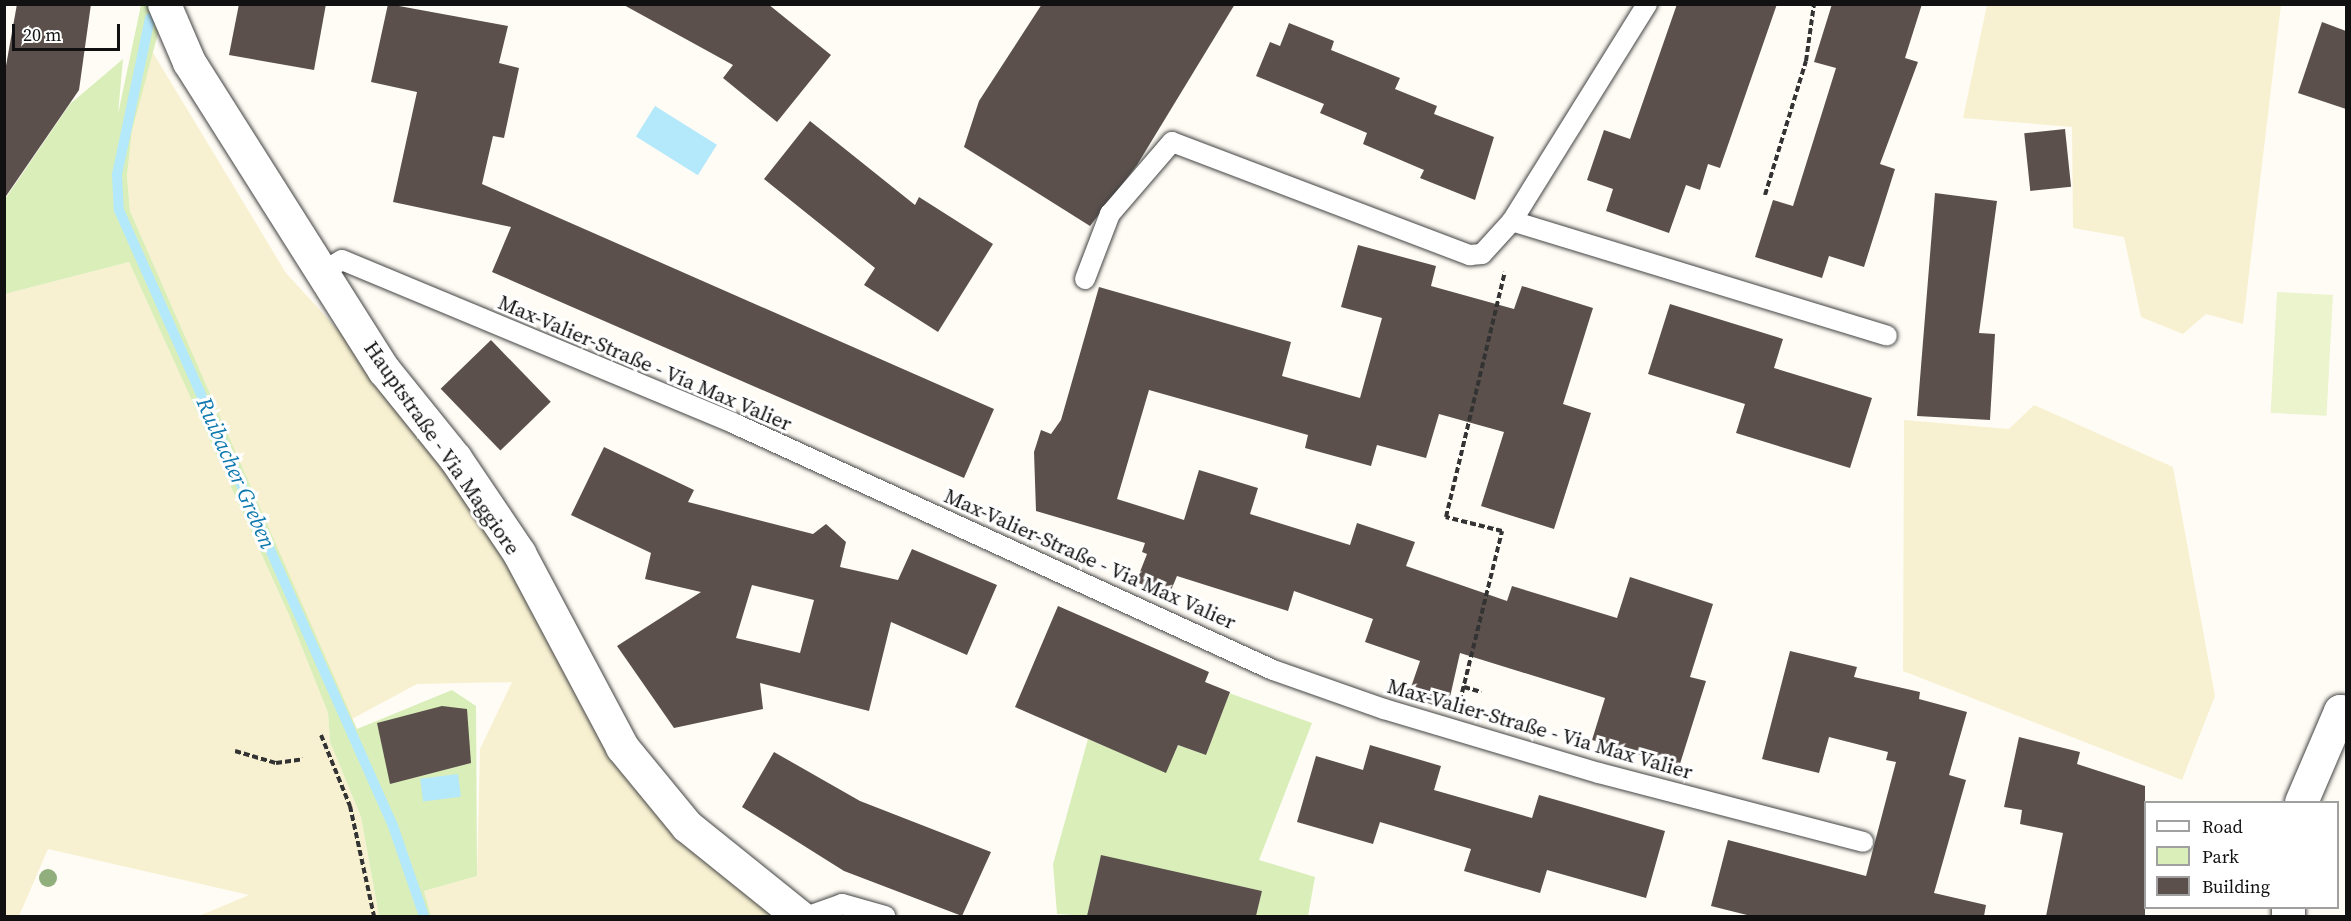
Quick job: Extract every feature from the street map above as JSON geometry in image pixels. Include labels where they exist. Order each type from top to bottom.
[{"type":"street","name":"Hauptstraße - Via Maggiore","points":[[164,4],[189,62],[384,370],[455,458],[519,553],[622,747],[687,826],[799,916]]},
{"type":"street","points":[[2301,801],[2340,711],[2346,713]]},
{"type":"lane","points":[[1085,279],[1110,214],[1173,142],[1470,255],[1492,247],[1512,221],[1647,4]]},
{"type":"lane","points":[[1512,221],[1887,336]]},
{"type":"lane","name":"Max-Valier-Straße - Via Max Valier","points":[[322,272],[342,261],[733,423],[1273,670],[1384,710],[1588,770],[1863,842]]},
{"type":"lane","points":[[809,916],[842,904],[885,916]]},
{"type":"path","points":[[1765,195],[1806,61],[1814,4]]},
{"type":"path","points":[[1458,712],[1502,531],[1446,517],[1505,272],[1492,247]]},
{"type":"path","points":[[1464,687],[1481,692]]},
{"type":"path","points":[[321,735],[350,806],[374,916]]},
{"type":"path","points":[[235,751],[276,763],[303,759]]},
{"type":"shaded area","points":[[1987,5],[2281,5],[2243,324],[2206,314],[2183,334],[2141,317],[2124,237],[2073,228],[2072,127],[1963,118]]},
{"type":"shaded area","points":[[152,51],[286,273],[455,458],[622,747],[799,916],[431,916],[424,891],[477,876],[480,749],[512,682],[417,684],[352,719],[130,211],[127,176],[132,131]]},
{"type":"shaded area","points":[[129,262],[289,615],[328,713],[330,742],[361,817],[379,916],[199,916],[249,895],[48,849],[19,916],[5,916],[5,294]]},
{"type":"shaded area","points":[[2034,405],[2173,467],[2215,696],[2182,780],[1903,671],[1904,420],[2009,429]]},
{"type":"green space","points":[[141,5],[165,7],[132,131],[127,176],[130,211],[357,729],[452,690],[476,706],[477,876],[424,891],[431,916],[379,916],[361,817],[330,742],[328,713],[289,615],[129,262],[5,294],[5,199],[70,104],[123,59],[118,114]]},
{"type":"green space","points":[[2277,292],[2333,295],[2327,416],[2271,413]]},
{"type":"green space","points":[[1229,693],[1312,723],[1259,860],[1315,877],[1308,916],[1256,916],[1262,891],[1101,856],[1088,916],[1057,914],[1053,864],[1088,739],[1166,772],[1178,745],[1206,755]]},
{"type":"water","points":[[655,106],[717,145],[698,175],[636,137]]},
{"type":"water","points":[[458,774],[461,797],[423,801],[420,779]]},
{"type":"building","points":[[17,4],[91,4],[79,90],[4,199],[4,77]]},
{"type":"building","points":[[239,4],[326,4],[314,70],[229,55]]},
{"type":"building","points":[[388,4],[508,26],[499,63],[519,68],[504,138],[493,136],[482,184],[994,409],[964,478],[492,272],[511,227],[393,202],[417,92],[371,82]]},
{"type":"building","points":[[622,4],[768,4],[831,55],[777,122],[723,78],[733,65]]},
{"type":"building","points":[[1042,4],[1235,4],[1137,165],[1090,226],[964,147],[979,101]]},
{"type":"building","points":[[1677,4],[1777,4],[1720,168],[1708,164],[1700,190],[1686,185],[1669,233],[1606,211],[1613,189],[1587,180],[1604,130],[1630,139]]},
{"type":"building","points":[[1832,4],[1922,4],[1905,58],[1918,62],[1880,164],[1895,169],[1864,267],[1829,256],[1822,278],[1755,257],[1773,200],[1793,206],[1836,68],[1814,62]]},
{"type":"building","points":[[2322,22],[2346,31],[2346,109],[2298,93]]},
{"type":"building","points":[[1289,23],[1334,41],[1331,50],[1400,78],[1395,89],[1437,106],[1434,114],[1494,137],[1475,200],[1420,178],[1424,170],[1363,144],[1367,133],[1320,113],[1324,104],[1256,76],[1270,42],[1280,46]]},
{"type":"building","points":[[810,121],[915,205],[919,197],[993,244],[938,332],[864,285],[875,268],[764,179]]},
{"type":"building","points":[[2065,129],[2071,187],[2030,191],[2024,133]]},
{"type":"building","points":[[1935,193],[1997,201],[1979,333],[1995,334],[1990,420],[1917,416]]},
{"type":"building","points":[[1358,245],[1436,266],[1431,286],[1514,309],[1522,286],[1593,308],[1563,404],[1591,413],[1554,529],[1481,506],[1504,432],[1439,414],[1426,458],[1377,445],[1371,466],[1305,448],[1308,435],[1149,390],[1117,499],[1184,520],[1199,470],[1258,488],[1250,514],[1350,545],[1357,523],[1415,542],[1406,566],[1507,601],[1512,586],[1617,618],[1630,577],[1713,604],[1690,677],[1706,681],[1679,767],[1592,740],[1605,698],[1460,653],[1447,710],[1408,696],[1420,661],[1365,642],[1373,619],[1294,591],[1288,611],[1177,576],[1169,595],[1136,582],[1147,554],[1142,552],[1145,543],[1036,511],[1034,452],[1041,430],[1051,434],[1061,420],[1099,287],[1291,342],[1282,376],[1360,398],[1382,318],[1341,307]]},
{"type":"building","points":[[1670,304],[1783,339],[1774,368],[1872,398],[1850,468],[1736,433],[1745,404],[1648,374]]},
{"type":"building","points":[[491,340],[551,402],[500,450],[441,389]]},
{"type":"building","points":[[604,447],[694,490],[688,502],[813,534],[826,524],[846,542],[840,567],[898,580],[912,549],[997,585],[967,655],[891,622],[869,711],[760,683],[763,709],[674,728],[617,646],[701,592],[645,579],[651,553],[571,515]],"holes":[[[752,585],[814,600],[800,653],[736,638]]]},
{"type":"building","points":[[1058,606],[1209,672],[1205,682],[1230,692],[1206,755],[1178,745],[1166,773],[1015,707]]},
{"type":"building","points":[[1790,651],[1857,667],[1854,677],[1920,692],[1919,699],[1967,712],[1949,775],[1966,780],[1934,893],[1986,905],[1984,916],[1751,916],[1711,906],[1728,840],[1866,876],[1896,762],[1886,760],[1888,752],[1829,737],[1819,773],[1762,759]]},
{"type":"building","points":[[442,706],[467,709],[471,763],[390,784],[377,723]]},
{"type":"building","points":[[2019,737],[2080,752],[2077,764],[2145,786],[2145,916],[2046,916],[2063,833],[2020,824],[2022,810],[2004,807]]},
{"type":"building","points":[[1370,745],[1441,766],[1434,790],[1532,818],[1539,795],[1665,831],[1646,898],[1547,870],[1540,893],[1464,871],[1471,849],[1380,822],[1373,844],[1297,822],[1316,756],[1363,770]]},
{"type":"building","points":[[774,752],[860,801],[991,852],[962,916],[844,871],[742,807]]},
{"type":"building","points":[[1101,855],[1262,891],[1256,916],[1087,916]]},
{"type":"waterway","name":"Ruibacher Greben","points":[[150,18],[117,175],[119,210],[393,826],[424,916]]}]
